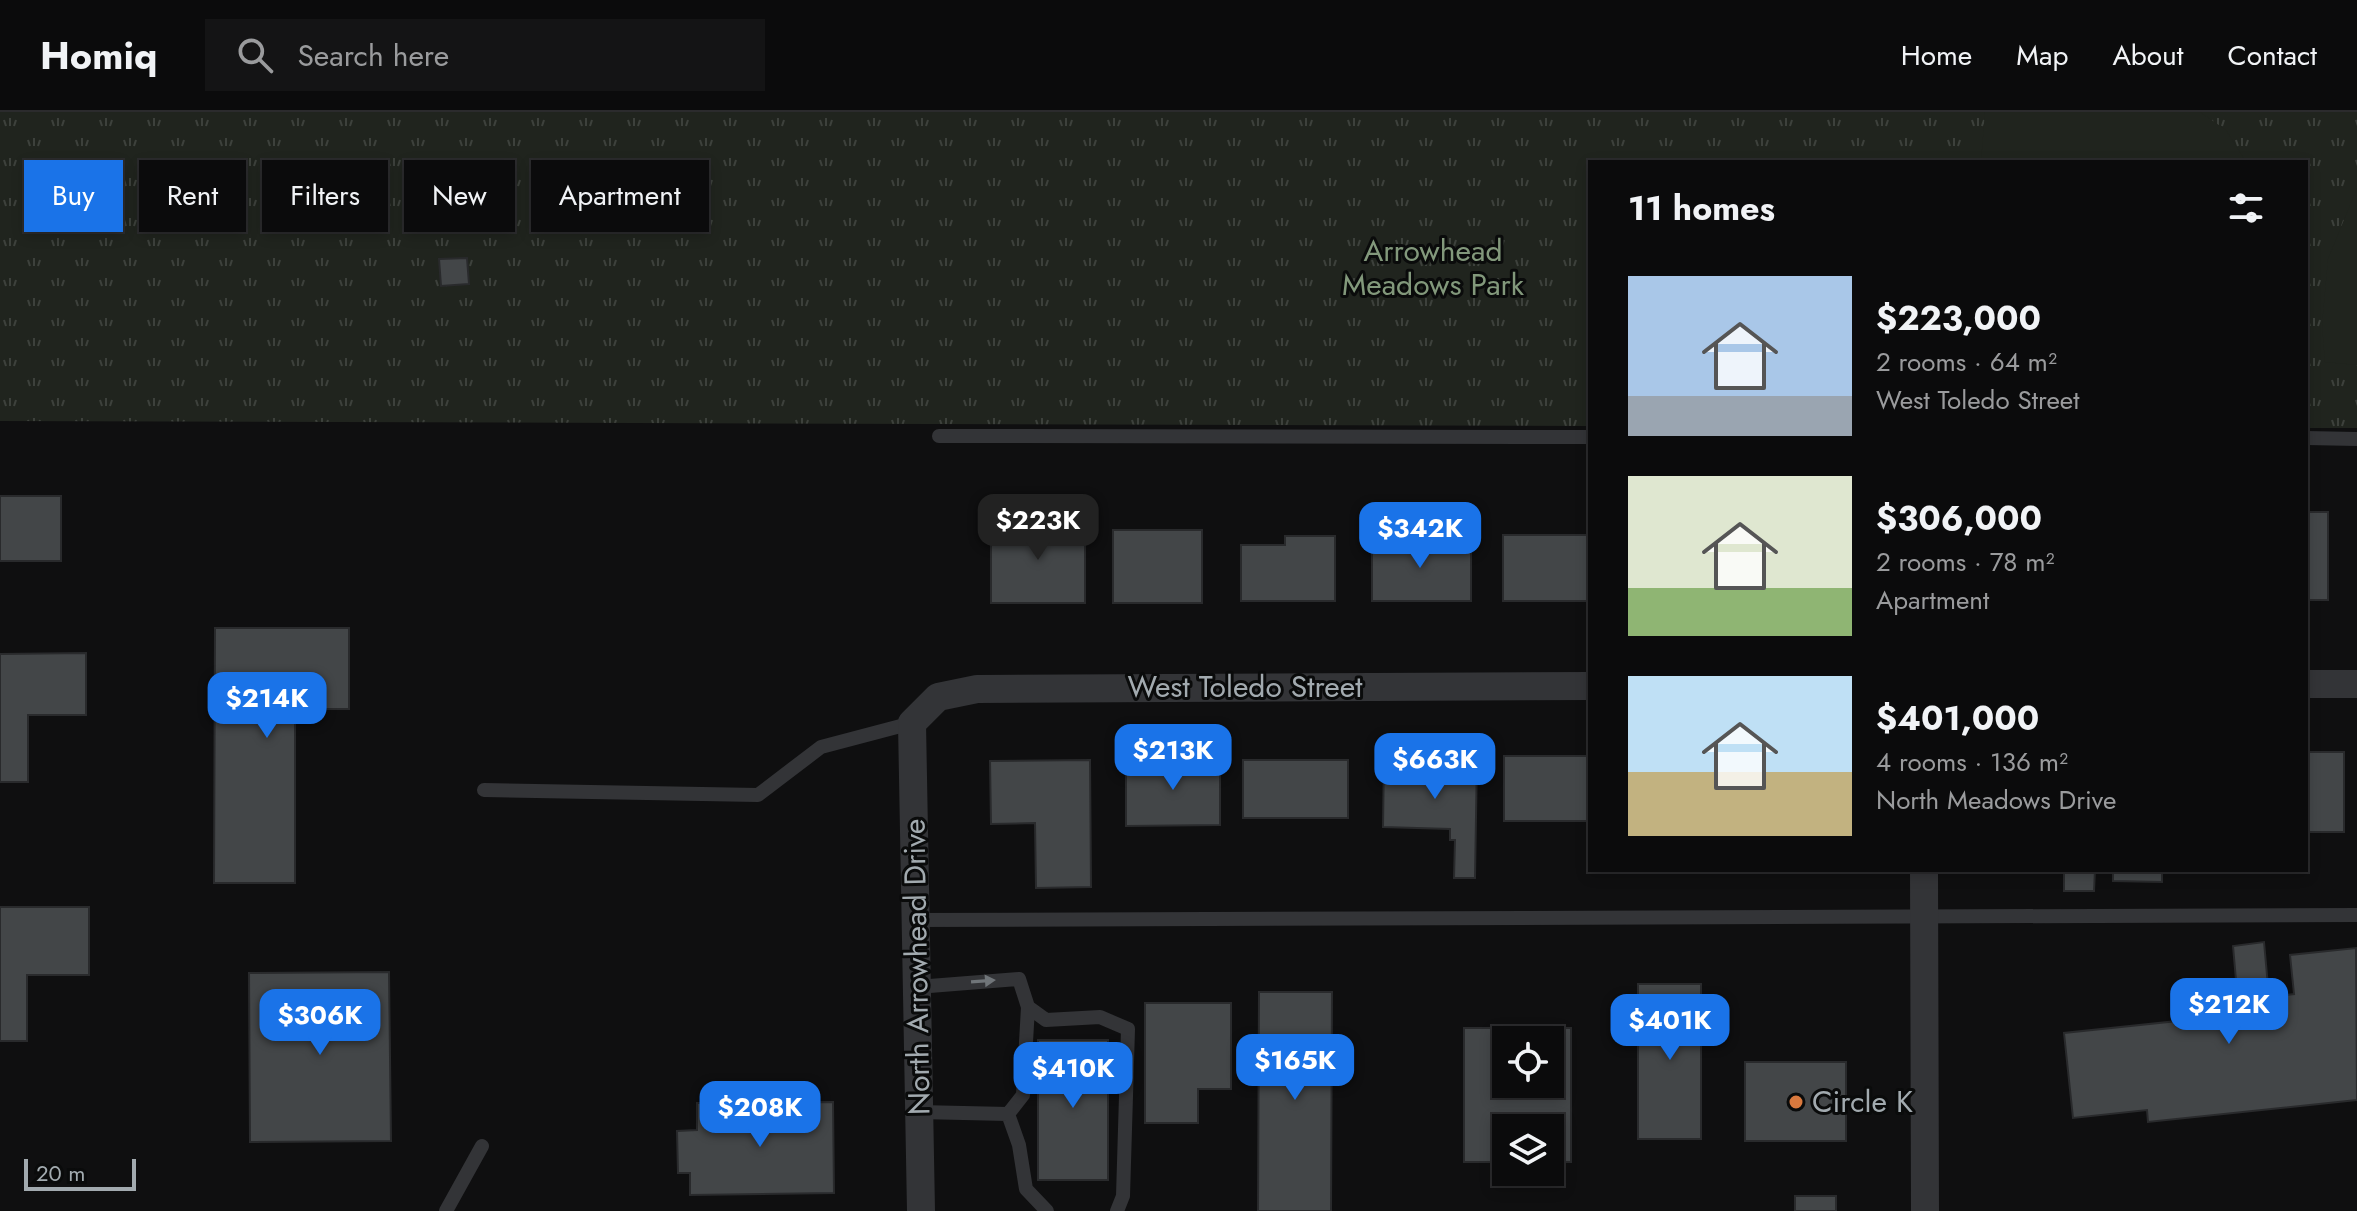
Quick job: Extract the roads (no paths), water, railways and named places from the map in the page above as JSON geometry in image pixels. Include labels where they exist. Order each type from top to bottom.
[{"type":"street","points":[[2308,684],[2357,684]]},
{"type":"street","name":"West Toledo Street","points":[[912,723],[938,697],[977,689],[1588,686]]},
{"type":"street","name":"North Arrowhead Drive","points":[[912,723],[921,1211]]},
{"type":"street","points":[[1924,872],[1925,1211]]},
{"type":"lane","points":[[939,436],[1588,437]]},
{"type":"lane","points":[[2308,438],[2357,439]]},
{"type":"lane","points":[[484,790],[758,795],[821,747],[912,723]]},
{"type":"lane","points":[[916,920],[2357,915]]},
{"type":"lane","points":[[917,987],[1019,979],[1028,1007],[1023,1095],[1008,1114]]},
{"type":"lane","points":[[1028,1007],[1046,1020],[1100,1017],[1128,1029],[1123,1196],[1117,1211]]},
{"type":"lane","points":[[919,1112],[1008,1114]]},
{"type":"lane","points":[[1008,1114],[1019,1145],[1026,1189],[1047,1211]]},
{"type":"lane","points":[[446,1211],[482,1146]]},
{"type":"place","name":"Circle K","points":[[1796,1102]]},
{"type":"park label","name":"Arrowhead Meadows Park","points":[[1433,268]]}]
